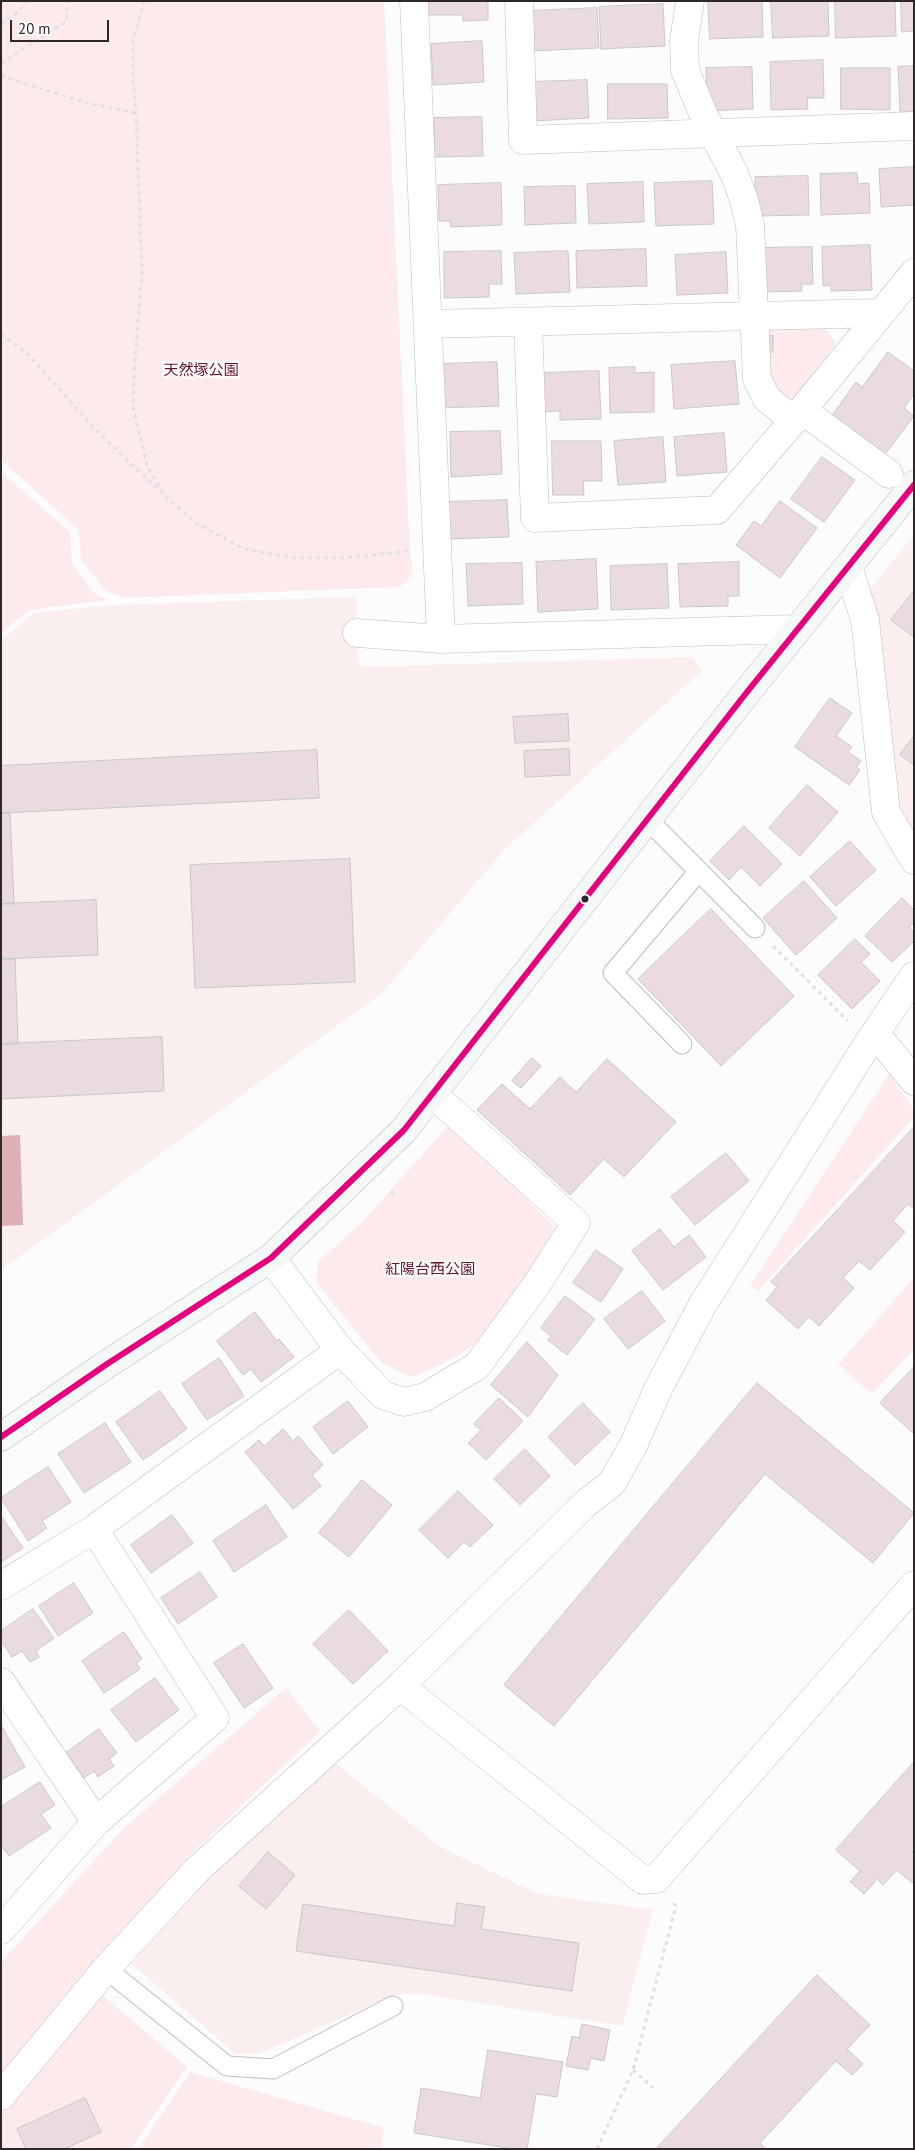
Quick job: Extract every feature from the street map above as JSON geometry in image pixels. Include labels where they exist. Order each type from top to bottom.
[{"type":"street","points":[[414,1],[441,638]]},
{"type":"street","points":[[519,1],[523,140],[914,126]]},
{"type":"street","points":[[1,1437],[107,1364],[271,1258],[404,1130],[797,629],[848,567],[906,487],[798,415],[767,400],[758,379],[753,316],[750,225],[744,200],[734,173],[712,133],[685,70],[684,42],[690,1]]},
{"type":"street","points":[[528,322],[535,518],[717,510],[798,415],[914,273]]},
{"type":"street","points":[[428,324],[881,313]]},
{"type":"street","points":[[848,567],[864,620],[886,812],[914,860]]},
{"type":"street","points":[[357,633],[441,638],[797,629]]},
{"type":"street","points":[[1,2096],[106,1969],[197,1870],[400,1686],[585,1504],[612,1483],[633,1446],[658,1389],[703,1304],[872,1038],[914,976]]},
{"type":"street","points":[[872,1038],[914,1081]]},
{"type":"street","points":[[271,1258],[340,1350],[383,1395],[404,1402],[426,1397],[477,1366],[537,1284],[576,1223],[433,1094]]},
{"type":"street","points":[[1,1586],[94,1529],[340,1350]]},
{"type":"street","points":[[1,1930],[96,1822],[215,1718],[94,1529]]},
{"type":"street","points":[[400,1686],[643,1880],[656,1879],[914,1585]]},
{"type":"street","points":[[1,1682],[96,1822]]},
{"type":"lane","points":[[648,820],[755,928]]},
{"type":"lane","points":[[682,1044],[613,973],[699,871]]},
{"type":"lane","points":[[106,1969],[227,2066],[273,2070],[392,2006]]},
{"type":"path","points":[[1,24],[17,13],[27,1]]},
{"type":"path","points":[[1,63],[67,21],[67,1]]},
{"type":"path","points":[[144,1],[133,40],[133,80],[142,272],[134,374],[134,408],[148,468],[166,497]]},
{"type":"path","points":[[1,76],[88,103],[136,113]]},
{"type":"path","points":[[1,334],[29,355],[94,428],[166,497],[196,523],[244,549],[294,558],[344,558],[436,549]]},
{"type":"path","points":[[755,928],[872,1038]]},
{"type":"path","points":[[391,1191],[396,1196]]},
{"type":"path","points":[[598,2149],[633,2070],[676,1906],[656,1879]]},
{"type":"path","points":[[633,2070],[653,2088]]},
{"type":"shaded area","points":[[914,535],[914,837],[902,815],[894,781],[863,598]]},
{"type":"shaded area","points":[[356,597],[359,667],[692,657],[702,671],[504,850],[382,993],[1,1270],[1,640],[34,613],[111,605]]},
{"type":"shaded area","points":[[20,1135],[23,1225],[1,1226],[1,1136]]},
{"type":"shaded area","points":[[335,1763],[440,1847],[539,1894],[653,1910],[622,2026],[423,1994],[397,1994],[258,2054],[235,2054],[132,1964],[227,1857]]},
{"type":"green space","name":"天然塚公園","points":[[1,1],[384,1],[410,551],[413,573],[400,587],[125,598],[106,591],[81,560],[79,530],[1,460]]},
{"type":"green space","points":[[822,324],[836,343],[797,396],[789,398],[774,392],[761,326]]},
{"type":"green space","points":[[1,472],[70,532],[72,564],[96,595],[109,600],[30,610],[1,633]]},
{"type":"green space","points":[[889,1074],[914,1110],[914,1117],[758,1291],[750,1286]]},
{"type":"green space","name":"紅陽台西公園","points":[[450,1124],[554,1226],[530,1272],[504,1309],[478,1339],[469,1348],[448,1361],[411,1377],[381,1362],[316,1282],[318,1262],[363,1221]]},
{"type":"green space","points":[[914,1278],[914,1349],[872,1394],[838,1364]]},
{"type":"green space","points":[[286,1688],[320,1731],[192,1853],[1,2076],[1,1962],[124,1828]]},
{"type":"green space","points":[[101,1994],[187,2067],[131,2149],[1,2149],[1,2114]]},
{"type":"green space","points":[[190,2072],[384,2128],[381,2149],[138,2149]]},
{"type":"building","points":[[427,1],[488,1],[488,20],[463,21],[463,15],[428,15]]},
{"type":"building","points":[[708,1],[762,1],[763,37],[710,39]]},
{"type":"building","points":[[771,1],[828,1],[829,36],[773,38]]},
{"type":"building","points":[[835,1],[895,1],[896,36],[836,38]]},
{"type":"building","points":[[901,1],[914,1],[914,31],[902,32]]},
{"type":"building","points":[[663,4],[665,46],[601,49],[599,7]]},
{"type":"building","points":[[597,8],[599,48],[529,51],[528,11]]},
{"type":"building","points":[[482,41],[484,82],[433,85],[431,44]]},
{"type":"building","points":[[823,60],[824,98],[807,98],[808,109],[771,110],[770,62]]},
{"type":"building","points":[[914,66],[914,112],[900,112],[898,67]]},
{"type":"building","points":[[752,67],[753,109],[707,111],[706,68]]},
{"type":"building","points":[[841,68],[890,68],[890,110],[841,109]]},
{"type":"building","points":[[587,80],[589,118],[533,121],[531,82]]},
{"type":"building","points":[[608,84],[667,84],[668,118],[608,119]]},
{"type":"building","points":[[482,117],[483,156],[434,157],[434,118]]},
{"type":"building","points":[[914,167],[914,205],[881,207],[879,169]]},
{"type":"building","points":[[857,173],[858,184],[869,183],[870,213],[821,215],[820,174]]},
{"type":"building","points":[[808,176],[809,215],[755,216],[755,177]]},
{"type":"building","points":[[712,181],[714,224],[656,226],[654,183]]},
{"type":"building","points":[[643,182],[644,222],[589,224],[587,184]]},
{"type":"building","points":[[501,183],[502,225],[451,227],[450,221],[439,221],[438,185]]},
{"type":"building","points":[[575,186],[576,223],[525,225],[524,187]]},
{"type":"building","points":[[870,245],[872,290],[831,291],[831,285],[823,286],[822,247]]},
{"type":"building","points":[[812,247],[813,284],[801,284],[802,291],[762,292],[761,248]]},
{"type":"building","points":[[646,249],[647,286],[577,288],[576,251]]},
{"type":"building","points":[[501,251],[502,284],[489,284],[489,297],[444,298],[444,252]]},
{"type":"building","points":[[568,251],[570,292],[516,294],[514,253]]},
{"type":"building","points":[[726,252],[728,293],[677,295],[675,255]]},
{"type":"building","points":[[773,336],[773,352],[763,352],[762,337]]},
{"type":"building","points":[[888,352],[914,371],[914,394],[904,408],[914,416],[883,457],[830,418],[856,382],[862,387]]},
{"type":"building","points":[[735,361],[739,404],[674,409],[671,365]]},
{"type":"building","points":[[497,362],[499,406],[441,408],[440,364]]},
{"type":"building","points":[[635,367],[635,373],[654,372],[654,412],[610,413],[609,368]]},
{"type":"building","points":[[599,371],[601,419],[560,420],[560,411],[544,412],[543,373]]},
{"type":"building","points":[[500,431],[502,474],[451,477],[450,432]]},
{"type":"building","points":[[724,433],[727,472],[677,476],[674,437]]},
{"type":"building","points":[[663,437],[666,482],[618,485],[614,441]]},
{"type":"building","points":[[552,441],[601,441],[602,481],[583,481],[584,495],[553,495]]},
{"type":"building","points":[[822,457],[855,480],[824,522],[791,499]]},
{"type":"building","points":[[507,500],[509,537],[449,539],[447,502]]},
{"type":"building","points":[[780,501],[817,528],[780,578],[736,545],[754,521],[761,526]]},
{"type":"building","points":[[596,559],[598,609],[538,612],[536,562]]},
{"type":"building","points":[[739,562],[739,596],[728,596],[728,606],[680,607],[678,564]]},
{"type":"building","points":[[522,563],[523,604],[468,606],[466,564]]},
{"type":"building","points":[[667,564],[669,608],[611,610],[610,566]]},
{"type":"building","points":[[914,591],[914,637],[891,620]]},
{"type":"building","points":[[830,698],[852,713],[836,736],[852,747],[848,752],[861,761],[856,767],[860,770],[849,785],[795,747]]},
{"type":"building","points":[[568,714],[569,741],[515,743],[513,717]]},
{"type":"building","points":[[914,736],[914,765],[900,755]]},
{"type":"building","points":[[569,749],[570,775],[525,777],[524,751]]},
{"type":"building","points":[[317,750],[319,798],[1,813],[1,766]]},
{"type":"building","points":[[807,785],[838,812],[800,856],[769,828]]},
{"type":"building","points":[[1,813],[10,813],[14,904],[1,904]]},
{"type":"building","points":[[744,826],[782,864],[760,886],[741,867],[729,880],[710,861]]},
{"type":"building","points":[[850,841],[876,870],[836,906],[810,877]]},
{"type":"building","points":[[350,859],[355,982],[195,988],[190,865]]},
{"type":"building","points":[[804,881],[837,918],[796,955],[763,918]]},
{"type":"building","points":[[902,898],[914,910],[914,923],[909,927],[914,932],[914,941],[892,962],[865,936]]},
{"type":"building","points":[[96,900],[98,955],[1,959],[1,904]]},
{"type":"building","points":[[711,909],[794,996],[721,1066],[638,979]]},
{"type":"building","points":[[855,939],[870,954],[861,962],[880,981],[852,1009],[818,975]]},
{"type":"building","points":[[1,959],[15,959],[18,1044],[1,1044]]},
{"type":"building","points":[[162,1037],[164,1091],[1,1099],[1,1044]]},
{"type":"building","points":[[532,1058],[541,1066],[521,1088],[512,1081]]},
{"type":"building","points":[[607,1059],[676,1122],[624,1177],[604,1159],[570,1195],[477,1110],[502,1084],[530,1109],[560,1077],[576,1092]]},
{"type":"building","points":[[914,1127],[914,1209],[908,1204],[893,1221],[905,1232],[870,1270],[859,1261],[843,1278],[854,1288],[819,1326],[809,1317],[798,1329],[766,1300],[777,1287],[771,1282]]},
{"type":"building","points":[[726,1153],[749,1181],[695,1225],[671,1197]]},
{"type":"building","points":[[660,1229],[674,1247],[689,1235],[706,1257],[663,1290],[632,1251]]},
{"type":"building","points":[[596,1250],[623,1269],[601,1302],[573,1283]]},
{"type":"building","points":[[642,1291],[665,1321],[628,1349],[604,1319]]},
{"type":"building","points":[[565,1296],[595,1319],[567,1355],[548,1340],[551,1336],[541,1328]]},
{"type":"building","points":[[255,1312],[277,1341],[279,1339],[294,1357],[261,1382],[251,1369],[243,1375],[217,1341]]},
{"type":"building","points":[[527,1342],[558,1375],[528,1417],[491,1385]]},
{"type":"building","points":[[219,1358],[244,1396],[207,1420],[182,1384]]},
{"type":"building","points":[[914,1367],[914,1434],[880,1403]]},
{"type":"building","points":[[757,1383],[914,1513],[873,1563],[765,1474],[554,1726],[504,1685]]},
{"type":"building","points":[[160,1391],[187,1429],[143,1460],[116,1422]]},
{"type":"building","points":[[499,1398],[523,1421],[486,1460],[468,1443],[481,1430],[474,1424]]},
{"type":"building","points":[[348,1401],[368,1427],[333,1454],[313,1427]]},
{"type":"building","points":[[583,1403],[610,1432],[575,1465],[548,1437]]},
{"type":"building","points":[[105,1423],[131,1462],[84,1493],[58,1454]]},
{"type":"building","points":[[283,1429],[293,1441],[298,1436],[323,1465],[312,1475],[321,1486],[293,1509],[245,1452],[259,1440],[264,1446]]},
{"type":"building","points":[[525,1449],[550,1476],[520,1505],[494,1479]]},
{"type":"building","points":[[48,1467],[71,1502],[42,1521],[47,1528],[28,1541],[1,1498]]},
{"type":"building","points":[[362,1480],[392,1505],[349,1557],[319,1533]]},
{"type":"building","points":[[458,1491],[493,1525],[470,1547],[464,1542],[448,1558],[419,1530]]},
{"type":"building","points":[[266,1505],[287,1537],[234,1572],[213,1541]]},
{"type":"building","points":[[172,1515],[193,1543],[151,1573],[131,1545]]},
{"type":"building","points":[[1,1516],[23,1548],[1,1562]]},
{"type":"building","points":[[200,1572],[217,1597],[178,1624],[161,1598]]},
{"type":"building","points":[[74,1583],[93,1613],[58,1636],[39,1606]]},
{"type":"building","points":[[33,1609],[54,1638],[36,1651],[39,1657],[30,1662],[22,1651],[12,1657],[1,1641],[1,1631]]},
{"type":"building","points":[[349,1610],[388,1651],[353,1684],[313,1644]]},
{"type":"building","points":[[124,1632],[142,1659],[136,1663],[140,1669],[104,1693],[82,1661]]},
{"type":"building","points":[[243,1644],[273,1688],[244,1708],[214,1663]]},
{"type":"building","points":[[155,1678],[179,1710],[136,1742],[111,1710]]},
{"type":"building","points":[[1,1725],[25,1767],[1,1780]]},
{"type":"building","points":[[99,1729],[117,1753],[109,1759],[114,1766],[98,1777],[94,1771],[84,1778],[66,1753]]},
{"type":"building","points":[[914,1762],[914,1850],[912,1852],[914,1854],[914,1881],[912,1883],[897,1870],[883,1885],[877,1879],[864,1894],[850,1882],[860,1871],[836,1850]]},
{"type":"building","points":[[40,1782],[55,1805],[41,1814],[51,1828],[9,1856],[1,1845],[1,1807]]},
{"type":"building","points":[[268,1852],[295,1875],[266,1909],[239,1886]]},
{"type":"building","points":[[457,1903],[485,1907],[481,1929],[579,1943],[572,1991],[296,1951],[303,1904],[454,1926]]},
{"type":"building","points":[[817,1975],[870,2025],[847,2049],[863,2064],[852,2075],[836,2061],[760,2143],[766,2149],[656,2149]]},
{"type":"building","points":[[582,2024],[610,2030],[604,2061],[591,2058],[588,2070],[566,2066],[572,2036],[579,2038]]},
{"type":"building","points":[[488,2050],[563,2062],[557,2097],[536,2094],[527,2149],[514,2149],[414,2133],[421,2088],[480,2098]]},
{"type":"building","points":[[85,2098],[101,2132],[64,2149],[26,2149],[17,2129]]},
{"type":"transit line","points":[[1,1437],[107,1364],[271,1258],[404,1130],[747,692],[914,485]]}]
